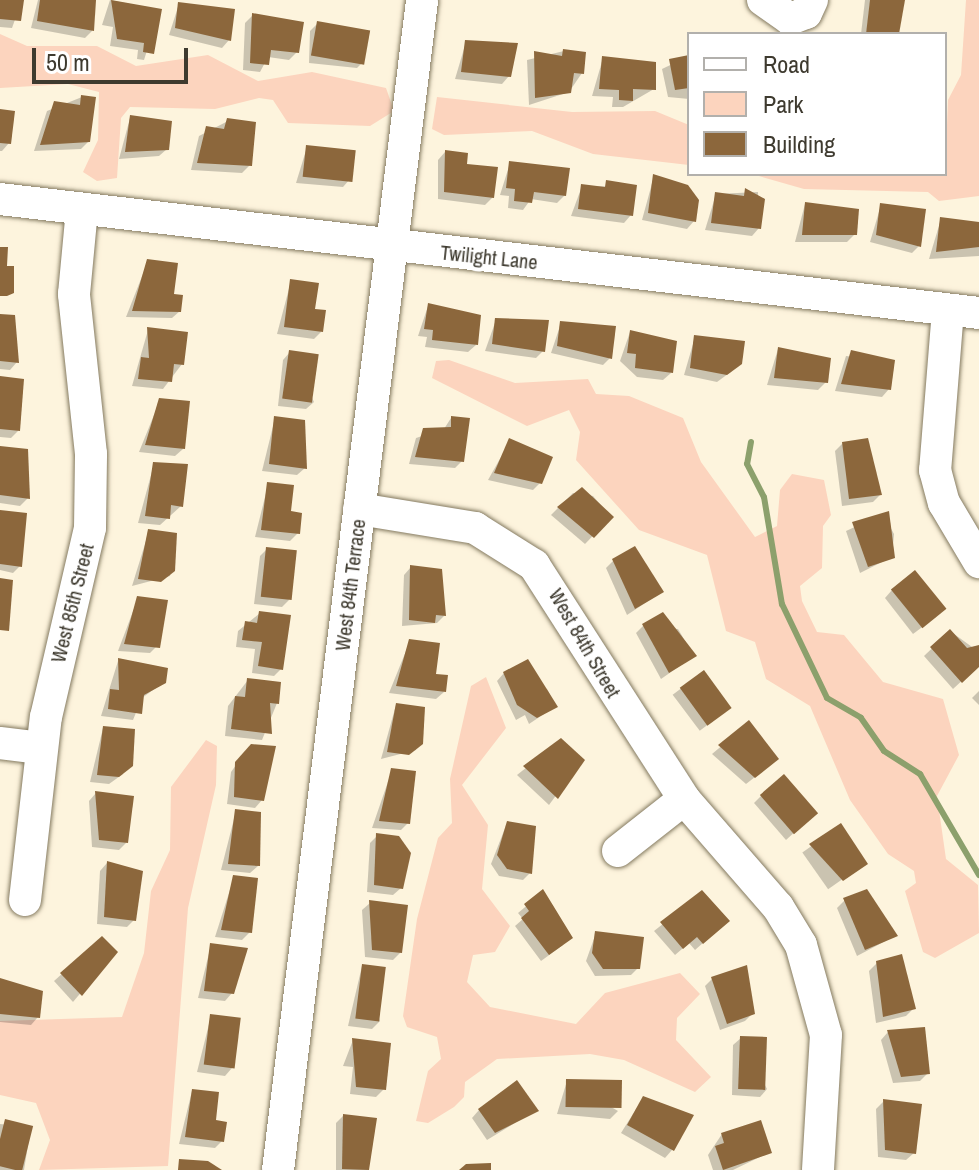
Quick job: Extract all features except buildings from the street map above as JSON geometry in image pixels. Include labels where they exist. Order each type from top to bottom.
[{"type":"street","name":"West 84th Terrace","points":[[278,1170],[422,0]]},
{"type":"street","points":[[763,0],[790,19],[806,13],[812,0]]},
{"type":"street","name":"Twilight Lane","points":[[0,199],[964,312]]},
{"type":"street","name":"West 85th Street","points":[[25,900],[41,748],[90,528],[91,454],[74,305],[82,209]]},
{"type":"street","points":[[964,312],[934,456],[944,503],[979,562]]},
{"type":"street","name":"West 84th Street","points":[[359,509],[475,528],[534,565],[684,799],[758,881],[801,945],[827,1047],[818,1170]]},
{"type":"street","points":[[0,743],[41,748]]},
{"type":"street","points":[[618,851],[684,799]]},
{"type":"green space","points":[[966,0],[979,0],[979,196],[939,201],[928,192],[804,189],[759,176],[947,176],[948,100],[961,75]]},
{"type":"green space","points":[[0,34],[27,46],[97,46],[136,66],[208,55],[258,81],[312,72],[386,88],[394,111],[370,126],[288,123],[273,100],[259,98],[215,109],[130,107],[121,118],[117,178],[97,181],[83,172],[98,140],[99,92],[68,84],[0,88]]},
{"type":"green space","points":[[437,97],[572,112],[655,111],[687,124],[687,165],[593,154],[532,131],[444,135],[432,129]]},
{"type":"green space","points":[[449,360],[515,383],[588,379],[596,394],[629,396],[683,418],[701,462],[755,537],[777,526],[780,490],[792,474],[824,480],[831,515],[823,526],[822,568],[800,586],[802,601],[817,632],[844,635],[883,682],[943,699],[959,755],[937,796],[946,859],[978,885],[979,933],[935,958],[923,952],[905,891],[916,883],[914,871],[888,854],[850,800],[810,706],[766,679],[755,642],[726,631],[707,555],[639,530],[576,460],[580,432],[569,410],[527,426],[432,378],[436,361]]},
{"type":"green space","points":[[486,677],[506,728],[462,785],[488,825],[482,889],[510,926],[495,952],[473,955],[467,982],[490,1007],[576,1024],[605,993],[680,973],[700,994],[677,1018],[676,1040],[711,1077],[695,1092],[624,1060],[590,1054],[497,1059],[465,1082],[464,1097],[454,1107],[428,1123],[416,1121],[428,1071],[441,1059],[437,1037],[407,1027],[403,1016],[417,919],[438,838],[452,823],[450,779],[471,686]]},
{"type":"green space","points":[[206,740],[217,746],[216,785],[188,908],[168,1166],[39,1170],[50,1140],[36,1103],[0,1095],[0,1021],[122,1017],[144,953],[151,891],[170,850],[171,787]]},
{"type":"waterway","points":[[751,442],[747,464],[764,497],[782,604],[827,698],[861,718],[884,751],[920,774],[979,875]]}]
